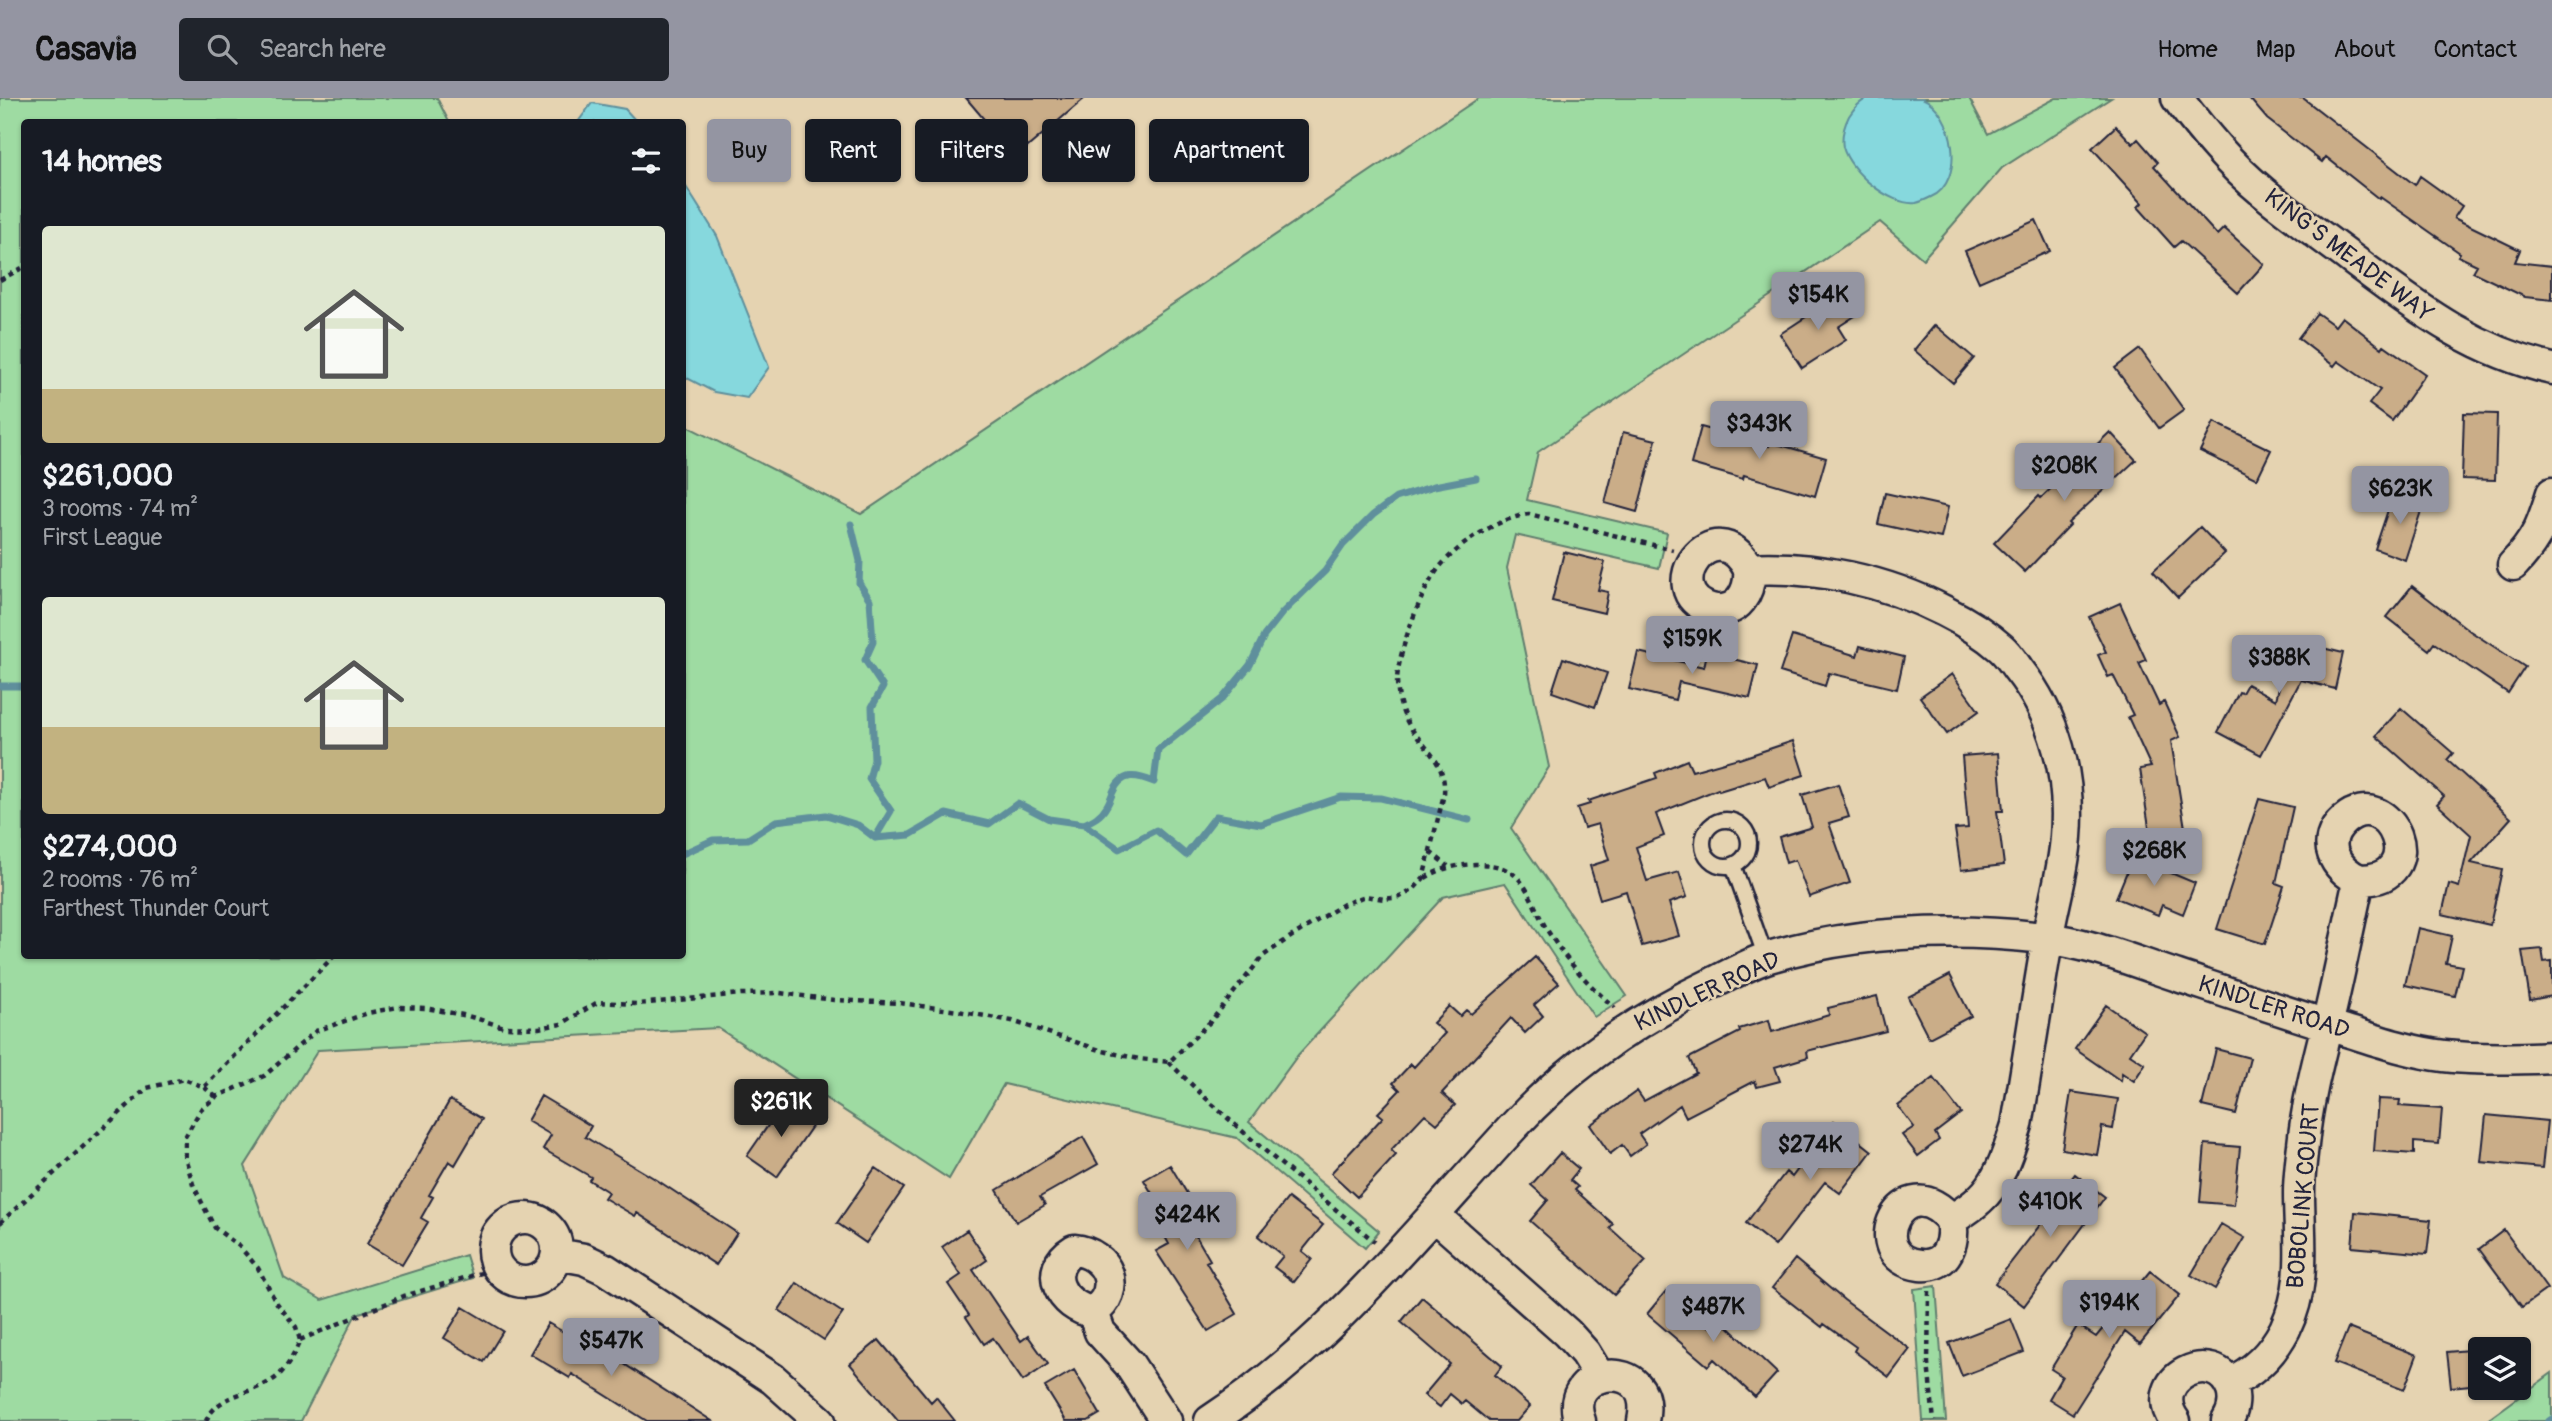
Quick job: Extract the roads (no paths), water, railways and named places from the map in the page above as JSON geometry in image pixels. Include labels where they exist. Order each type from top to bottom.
[{"type":"street","name":"KING'S MEADE WAY","points":[[2177,98],[2202,130],[2262,191],[2429,317],[2477,344],[2552,369]]},
{"type":"street","points":[[2513,565],[2533,545],[2552,493]]},
{"type":"street","points":[[1708,548],[1730,548],[1742,557],[1749,569],[1750,584],[1743,598],[1725,609],[1712,609],[1698,602],[1689,591],[1689,566],[1698,553],[1708,548]]},
{"type":"street","points":[[1749,569],[1782,567],[1814,571],[1897,590],[1967,623],[2003,649],[2031,685],[2048,714],[2060,752],[2066,791],[2066,838],[2017,1125],[2008,1154],[1993,1183],[1980,1200],[1951,1220]]},
{"type":"street","name":"BOBOLINK COURT","points":[[2229,1383],[2244,1376],[2267,1357],[2285,1328],[2299,1287],[2302,1255],[2299,1191],[2303,1144],[2317,1058],[2327,1025],[2359,880]]},
{"type":"street","name":"KINDLER ROAD","points":[[1210,1421],[1275,1376],[1320,1336],[1435,1216],[1516,1124],[1598,1049],[1634,1024],[1670,1004],[1766,958],[1851,939],[1920,933],[2047,938],[2099,951],[2384,1042],[2440,1055],[2493,1059],[2552,1057]]},
{"type":"street","points":[[1926,1201],[1940,1206],[1951,1220],[1954,1235],[1950,1251],[1939,1261],[1925,1266],[1909,1264],[1896,1254],[1889,1239],[1890,1225],[1898,1211],[1910,1202],[1926,1201]]},
{"type":"street","points":[[1435,1216],[1567,1333],[1586,1353],[1599,1376]]},
{"type":"street","points":[[531,1218],[547,1226],[555,1241],[557,1254],[549,1272],[538,1280],[525,1282],[511,1279],[498,1268],[494,1258],[494,1242],[502,1228],[514,1220],[531,1218]]},
{"type":"street","points":[[557,1254],[584,1259],[605,1269],[773,1379],[820,1421]]},
{"type":"street","points":[[1093,1312],[1100,1332],[1129,1364],[1166,1421]]},
{"type":"street","points":[[2175,1421],[2170,1415],[2167,1403],[2169,1390],[2177,1377],[2189,1370],[2207,1368],[2220,1373],[2229,1383],[2234,1397],[2231,1415],[2227,1421]]},
{"type":"street","points":[[1580,1421],[1579,1398],[1586,1386],[1599,1376],[1614,1374],[1629,1379],[1641,1391],[1646,1407],[1643,1421]]},
{"type":"lane","points":[[1733,865],[1766,958]]},
{"type":"water","points":[[1868,98],[1922,98],[1933,105],[1942,117],[1949,131],[1952,163],[1949,177],[1942,189],[1931,197],[1916,203],[1894,199],[1872,185],[1853,166],[1843,147],[1843,135],[1849,116]]},
{"type":"water","points":[[592,103],[625,109],[634,119],[580,119]]},
{"type":"water","points":[[686,187],[717,236],[769,367],[747,398],[714,392],[686,378]]},
{"type":"waterway","points":[[1084,824],[1102,813],[1117,785],[1125,778],[1130,776],[1154,782],[1158,750],[1222,699],[1250,665],[1264,636],[1282,613],[1325,571],[1343,545],[1373,515],[1396,498],[1434,486],[1476,478]]},
{"type":"waterway","points":[[851,524],[860,561],[859,583],[870,600],[873,642],[865,660],[883,687],[872,707],[874,760],[869,779],[891,811],[875,838]]},
{"type":"waterway","points":[[0,686],[21,686]]},
{"type":"waterway","points":[[686,852],[713,840],[748,839],[776,821],[826,815],[858,825],[875,838],[910,835],[946,814],[989,824],[1018,803],[1049,819],[1084,824],[1119,849],[1156,830],[1186,855],[1216,816],[1261,824],[1341,797],[1381,798],[1469,820]]}]
